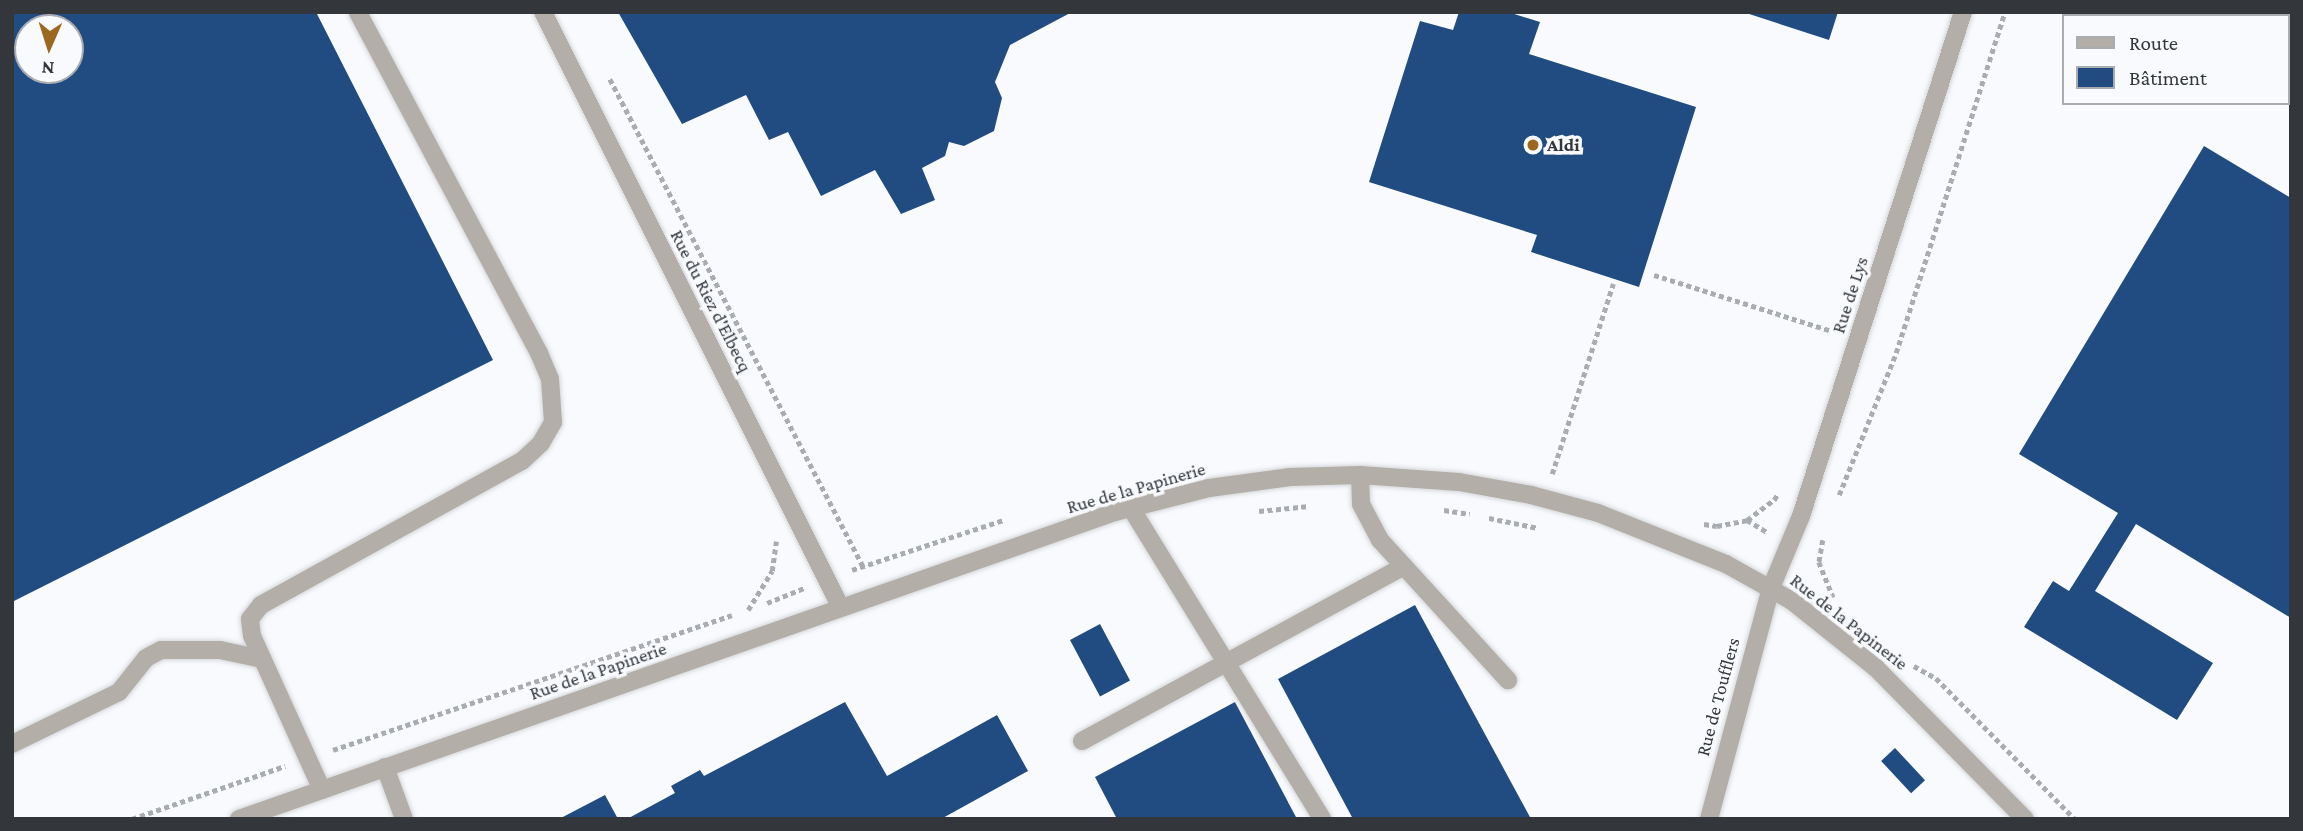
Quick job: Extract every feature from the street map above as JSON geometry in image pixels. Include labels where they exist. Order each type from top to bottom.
[{"type":"street","points":[[322,790],[262,659],[250,619],[261,605],[522,461],[541,443],[553,422],[550,379],[539,353],[358,12]]},
{"type":"street","name":"Rue du Riez d'Elbecq","points":[[543,12],[841,608]]},
{"type":"street","name":"Rue de Lys","points":[[1771,588],[1801,516],[1963,12]]},
{"type":"street","points":[[1360,475],[1362,504],[1380,540],[1508,680]]},
{"type":"street","name":"Rue de la Papinerie","points":[[239,819],[1131,508],[1253,482],[1360,475],[1460,482],[1598,513],[1693,549],[1771,588],[1877,668],[2025,819]]},
{"type":"street","points":[[1131,508],[1229,662],[1322,819]]},
{"type":"street","points":[[1082,741],[1404,566]]},
{"type":"street","name":"Rue de Toufflers","points":[[1709,819],[1771,588]]},
{"type":"street","points":[[12,744],[119,692],[145,658],[161,650],[220,650],[262,659]]},
{"type":"street","points":[[386,767],[404,819]]},
{"type":"path","points":[[1834,508],[1896,353],[2005,12]]},
{"type":"path","points":[[607,74],[863,566]]},
{"type":"path","points":[[1654,275],[1832,331]]},
{"type":"path","points":[[1552,475],[1614,284]]},
{"type":"path","points":[[1828,344],[1836,318]]},
{"type":"path","points":[[1539,473],[1565,479]]},
{"type":"path","points":[[1692,520],[1717,526],[1746,520],[1774,500],[1779,489]]},
{"type":"path","points":[[1247,512],[1317,505]]},
{"type":"path","points":[[1434,509],[1474,515]]},
{"type":"path","points":[[1485,517],[1542,528]]},
{"type":"path","points":[[1824,533],[1819,562],[1835,602]]},
{"type":"path","points":[[1903,658],[1936,678],[2075,819]]},
{"type":"building","points":[[12,12],[316,12],[493,360],[12,602]]},
{"type":"building","points":[[618,12],[1072,12],[1010,45],[995,82],[1002,98],[994,131],[964,146],[949,142],[945,156],[922,168],[935,200],[901,214],[875,170],[821,196],[788,132],[769,140],[746,95],[682,124]]},
{"type":"building","name":"Aldi","points":[[1459,12],[1508,12],[1540,22],[1529,54],[1696,107],[1639,287],[1531,252],[1537,235],[1369,182],[1420,21],[1453,30]]},
{"type":"building","points":[[1743,12],[1838,12],[1829,40]]},
{"type":"building","points":[[2204,146],[2291,198],[2291,618],[2136,524],[2095,591],[2213,663],[2177,720],[2024,627],[2053,581],[2069,591],[2118,513],[2019,454]]},
{"type":"building","points":[[1415,605],[1531,819],[1353,819],[1278,679]]},
{"type":"building","points":[[1100,624],[1130,681],[1100,696],[1070,640]]},
{"type":"building","points":[[845,702],[887,776],[997,715],[1028,771],[941,819],[627,819],[675,793],[671,786],[700,770],[704,776]]},
{"type":"building","points":[[1235,702],[1297,819],[1117,819],[1095,777]]},
{"type":"building","points":[[1895,748],[1925,780],[1911,793],[1881,761]]},
{"type":"building","points":[[605,795],[618,819],[559,819]]},
{"type":"place","name":"Aldi","points":[[1533,145]]}]
